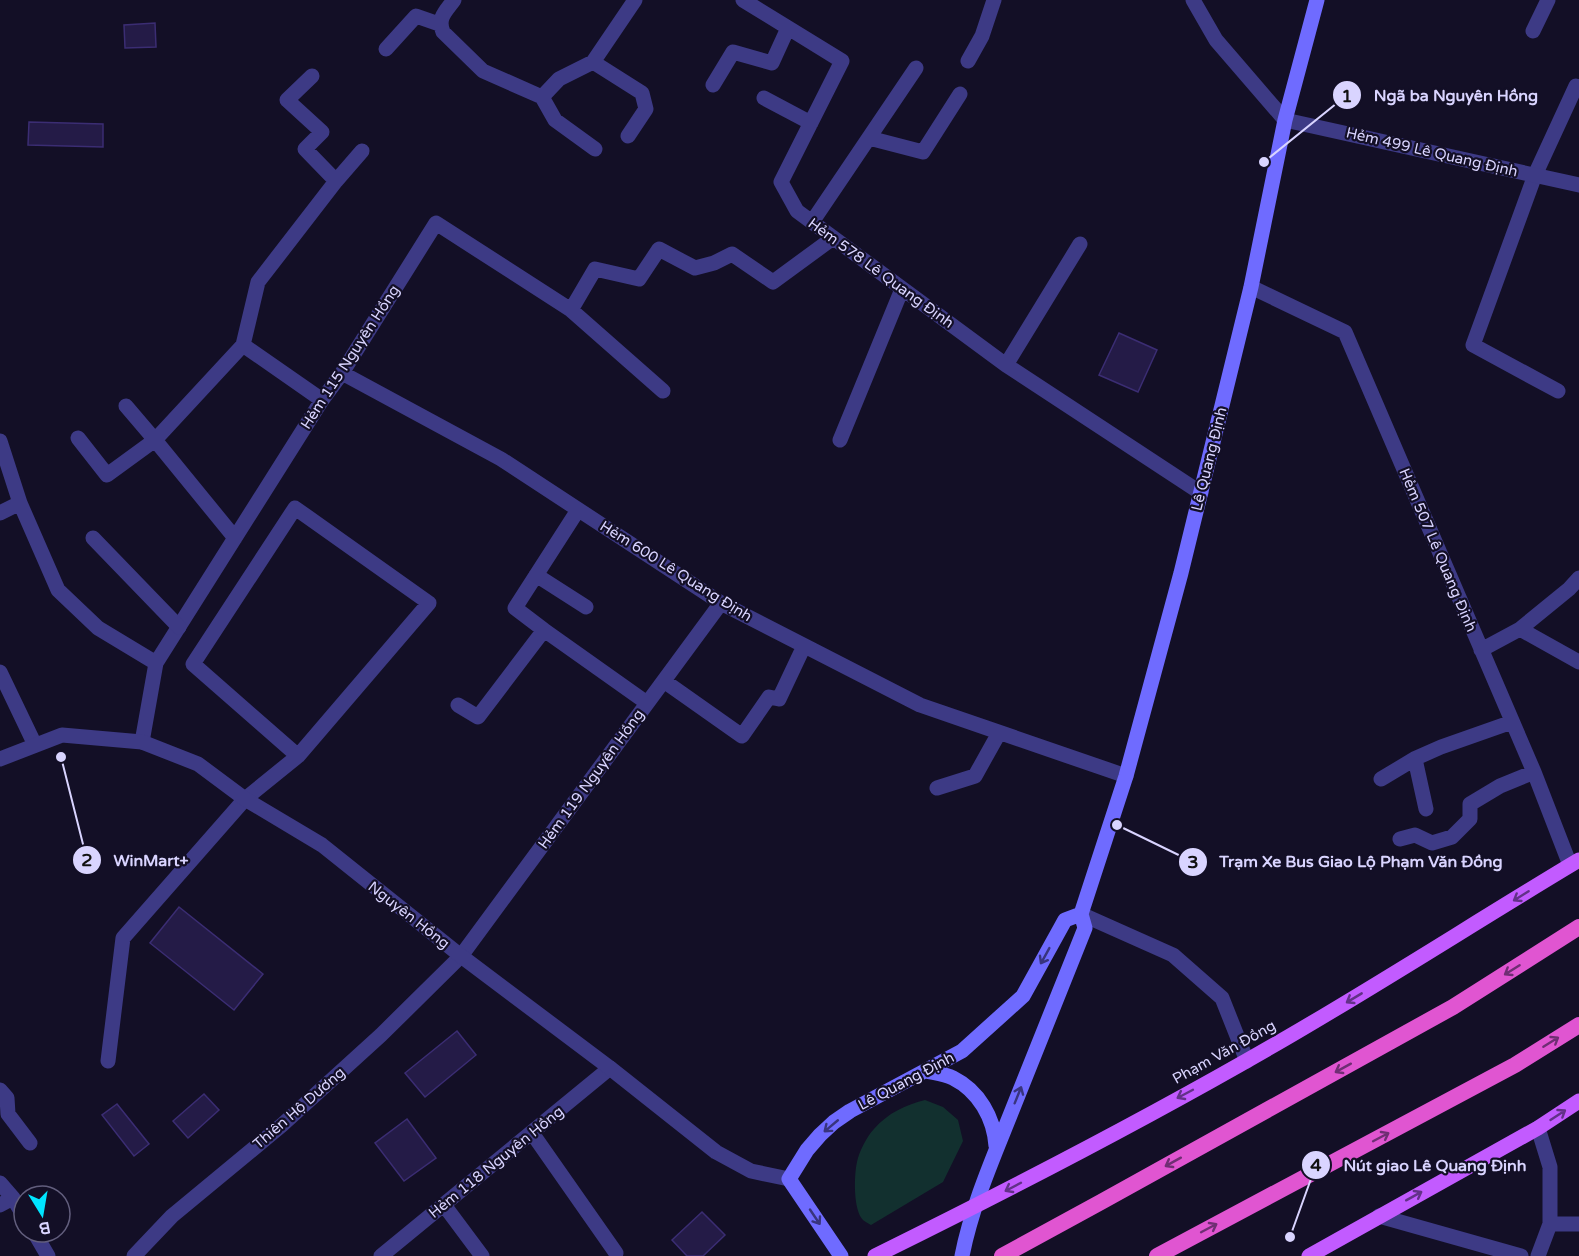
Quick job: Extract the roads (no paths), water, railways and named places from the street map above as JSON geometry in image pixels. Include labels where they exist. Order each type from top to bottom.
[{"type":"highway","points":[[1002,1256],[1453,1007],[1579,927]]},
{"type":"highway","points":[[1157,1256],[1515,1065],[1579,1025]]},
{"type":"main road","name":"Lê Quang Định","points":[[962,1256],[975,1206],[996,1149],[1085,928],[1081,914],[1126,776],[1181,573],[1251,287],[1285,120],[1317,0]]},
{"type":"main road","name":"Phạm Văn Đồng","points":[[875,1256],[975,1206],[1247,1061],[1575,863]]},
{"type":"main road","name":"Lê Quang Định","points":[[789,1179],[807,1150],[834,1122],[850,1111],[962,1051],[1023,996],[1065,920],[1081,914]]},
{"type":"main road","points":[[926,1071],[953,1078],[975,1095],[991,1120],[996,1149]]},
{"type":"main road","points":[[1309,1256],[1538,1128],[1579,1101]]},
{"type":"main road","points":[[789,1179],[841,1256]]},
{"type":"street","points":[[454,0],[442,15],[440,24],[442,32],[483,71],[542,97],[555,120],[595,149]]},
{"type":"street","points":[[542,97],[559,79],[593,62],[635,0]]},
{"type":"street","name":"Hẻm 578 Lê Quang Định","points":[[743,0],[842,61],[782,182],[797,211],[1006,366],[1201,493]]},
{"type":"street","points":[[968,61],[982,36],[994,0]]},
{"type":"street","points":[[1193,0],[1216,40],[1285,120]]},
{"type":"street","points":[[1533,31],[1548,0]]},
{"type":"street","points":[[386,49],[416,16],[440,24]]},
{"type":"street","points":[[713,85],[733,52],[772,63],[788,28]]},
{"type":"street","points":[[593,62],[642,93],[646,109],[628,136]]},
{"type":"street","points":[[812,222],[916,68]]},
{"type":"street","points":[[312,76],[287,100],[322,132],[305,149],[336,181]]},
{"type":"street","points":[[1558,391],[1473,345],[1535,176],[1576,86],[1579,87]]},
{"type":"street","points":[[869,138],[923,152],[960,94]]},
{"type":"street","points":[[764,98],[811,123]]},
{"type":"street","name":"Hẻm 499 Lê Quang Định","points":[[1285,120],[1579,185]]},
{"type":"street","points":[[78,438],[106,475],[155,441],[243,345],[258,282],[362,151]]},
{"type":"street","name":"Hẻm 115 Nguyên Hồng","points":[[142,742],[156,663],[436,223],[571,310],[663,391]]},
{"type":"street","points":[[571,310],[594,269],[639,279],[659,249],[695,268],[714,263],[732,254],[772,282],[833,238]]},
{"type":"street","points":[[1006,366],[1080,244]]},
{"type":"street","name":"Hẻm 507 Lê Quang Định","points":[[1251,287],[1345,332],[1533,772],[1575,863]]},
{"type":"street","points":[[840,440],[902,289]]},
{"type":"street","points":[[243,345],[322,400]]},
{"type":"street","name":"Hẻm 600 Lê Quang Định","points":[[342,373],[501,459],[722,603],[804,646],[920,705],[1126,776]]},
{"type":"street","points":[[126,406],[235,538]]},
{"type":"street","points":[[0,441],[20,503],[58,590],[98,628],[156,663]]},
{"type":"street","points":[[0,513],[20,503]]},
{"type":"street","points":[[108,1061],[123,938],[245,799],[298,756],[429,603],[295,508],[194,664],[298,756]]},
{"type":"street","points":[[578,510],[515,608],[647,703]]},
{"type":"street","points":[[93,538],[179,627]]},
{"type":"street","points":[[536,575],[586,607]]},
{"type":"street","points":[[1481,650],[1520,629],[1579,578]]},
{"type":"street","name":"Hẻm 119 Nguyên Hồng","points":[[461,956],[722,603]]},
{"type":"street","points":[[1520,629],[1579,662]]},
{"type":"street","points":[[458,705],[478,717],[544,630]]},
{"type":"street","points":[[664,681],[742,736],[769,697],[779,699],[804,646]]},
{"type":"street","points":[[0,672],[35,745]]},
{"type":"street","points":[[1381,779],[1441,747],[1512,722]]},
{"type":"street","points":[[937,788],[975,776],[999,733]]},
{"type":"street","name":"Nguyên Hồng","points":[[0,759],[62,735],[142,742],[198,764],[245,799],[322,846],[716,1152],[751,1171],[789,1179]]},
{"type":"street","points":[[1415,759],[1426,809]]},
{"type":"street","points":[[1400,839],[1415,835],[1432,843],[1452,837],[1470,819],[1470,804],[1500,786],[1533,772]]},
{"type":"street","points":[[1081,914],[1173,955],[1222,998],[1247,1061]]},
{"type":"street","name":"Thiên Hộ Dương","points":[[134,1256],[172,1216],[282,1125],[381,1035],[461,956]]},
{"type":"street","name":"Hẻm 118 Nguyên Hồng","points":[[390,1253],[444,1205],[610,1068]]},
{"type":"street","points":[[0,1090],[7,1098],[8,1114],[30,1143]]},
{"type":"street","points":[[1538,1128],[1550,1167],[1550,1224],[1538,1256]]},
{"type":"street","points":[[532,1133],[616,1253]]},
{"type":"street","points":[[0,1183],[7,1201]]},
{"type":"street","points":[[444,1205],[482,1256]]},
{"type":"street","points":[[1378,1216],[1521,1256]]},
{"type":"street","points":[[1550,1224],[1579,1224]]},
{"type":"place","name":"Ngã ba Nguyên Hồng","points":[[1264,162]]},
{"type":"place","name":"WinMart+","points":[[61,757]]},
{"type":"place","name":"Trạm Xe Bus Giao Lộ Phạm Văn Đồng","points":[[1117,825]]},
{"type":"place","name":"Nút giao Lê Quang Định","points":[[1290,1237]]}]
